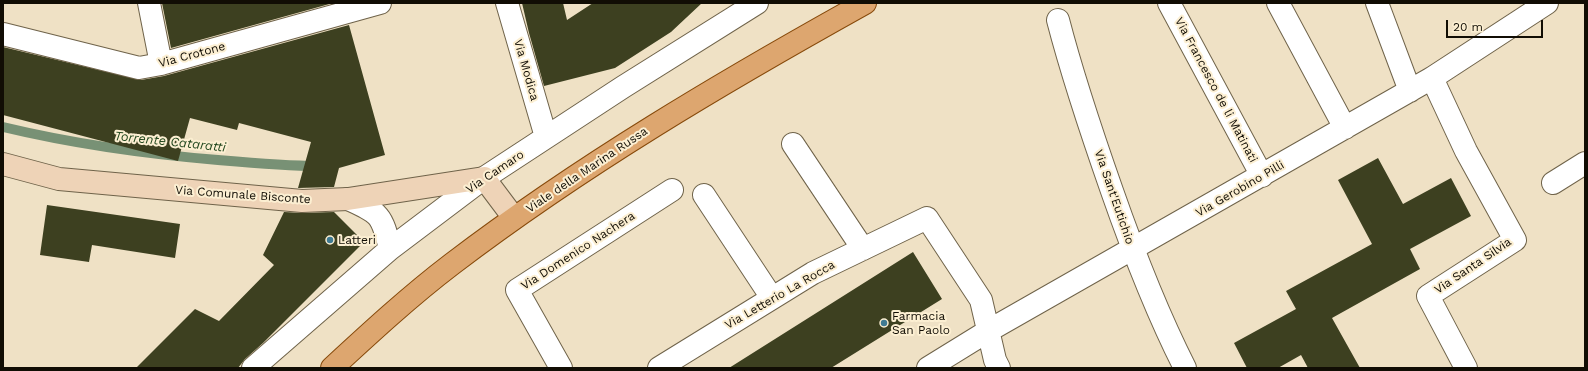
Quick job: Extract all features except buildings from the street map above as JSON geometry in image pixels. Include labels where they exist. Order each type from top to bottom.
[{"type":"main road","name":"Viale della Marina Russa","points":[[332,368],[370,332],[434,278],[514,218],[598,160],[865,3]]},
{"type":"street","points":[[149,3],[161,64]]},
{"type":"street","name":"Via Crotone","points":[[3,34],[139,68],[161,64],[380,3]]},
{"type":"street","name":"Via Modica","points":[[507,3],[546,137]]},
{"type":"street","name":"Via Camaro","points":[[254,368],[390,249],[484,178],[757,3]]},
{"type":"street","name":"Via Francesco de li Matinati","points":[[1169,3],[1262,176]]},
{"type":"street","points":[[1278,3],[1345,128]]},
{"type":"street","points":[[1377,3],[1410,91]]},
{"type":"street","name":"Via Gerobino Pilli","points":[[928,368],[988,331],[1133,250],[1410,91],[1547,3]]},
{"type":"street","name":"Via Sant'Eutichio","points":[[1058,20],[1088,122],[1133,250],[1171,340],[1185,368]]},
{"type":"street","name":"Via Santa Silvia","points":[[1432,78],[1466,151],[1515,240],[1428,296],[1466,368]]},
{"type":"street","points":[[793,144],[863,249]]},
{"type":"street","points":[[1553,183],[1585,162]]},
{"type":"street","name":"Via Comunale Bisconte","points":[[3,164],[59,179],[302,201],[348,198],[484,178]]},
{"type":"street","points":[[484,178],[514,218]]},
{"type":"street","name":"Via Domenico Nachera","points":[[561,368],[518,290],[672,190]]},
{"type":"street","points":[[704,195],[772,298]]},
{"type":"street","points":[[348,198],[378,215],[384,224],[390,249]]},
{"type":"street","name":"Via Letterio La Rocca","points":[[659,368],[813,273],[927,218],[981,300],[988,331]]},
{"type":"street","points":[[988,331],[995,360],[999,368]]},
{"type":"waterway","name":"Torrente Cataratti","points":[[3,127],[83,143],[191,158],[318,166]]},
{"type":"place","name":"Latteri","points":[[330,240]]},
{"type":"place","name":"Farmacia San Paolo","points":[[884,323]]}]
